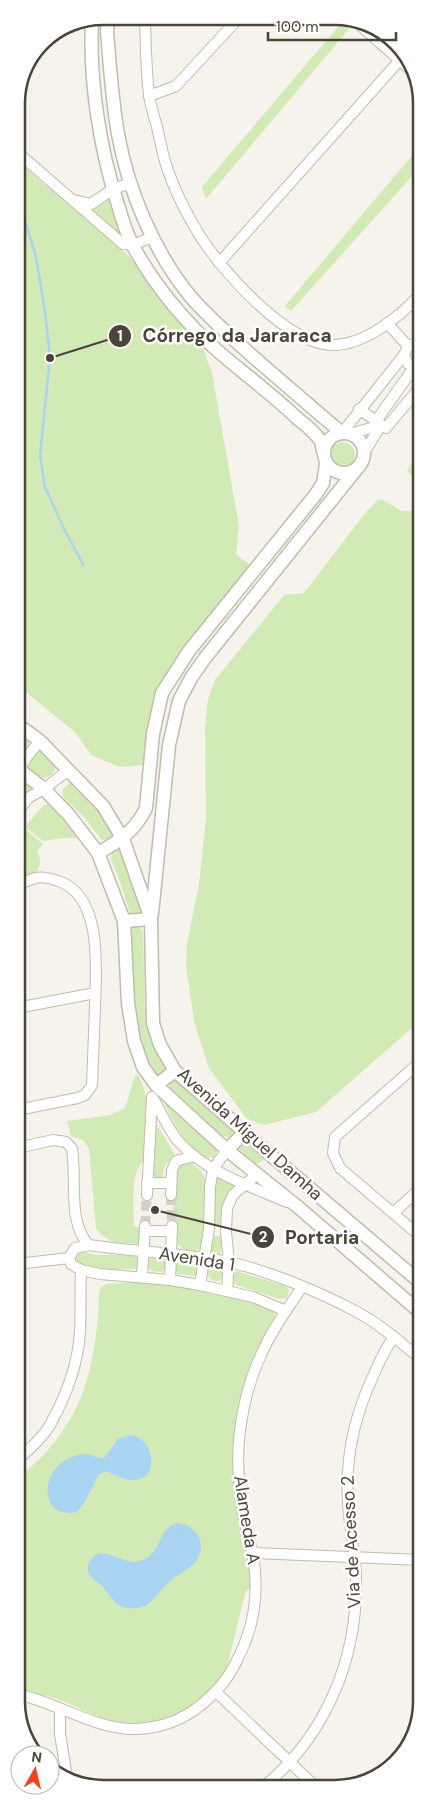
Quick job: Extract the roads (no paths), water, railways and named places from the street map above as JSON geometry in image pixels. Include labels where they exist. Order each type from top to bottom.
[{"type":"street","points":[[108,25],[112,93],[118,136],[131,183],[152,237],[175,276],[215,323],[346,434],[361,443],[364,452]]},
{"type":"street","points":[[145,25],[149,96],[167,168],[182,204],[200,236],[219,263],[269,315],[306,339],[331,345],[354,342],[387,323],[412,304]]},
{"type":"street","points":[[149,96],[176,86],[232,25]]},
{"type":"street","points":[[92,26],[95,89],[102,142],[113,190],[133,246],[168,298],[191,324],[219,352],[287,408],[316,435],[321,442],[326,464],[323,483],[316,494],[189,651],[162,693],[153,734],[146,808],[142,818],[123,838],[98,853]]},
{"type":"street","points":[[219,263],[399,60],[369,33]]},
{"type":"street","points":[[25,159],[123,244],[133,246],[152,237]]},
{"type":"street","points":[[73,199],[91,204],[113,190],[131,183]]},
{"type":"street","points":[[387,323],[406,351],[406,362],[413,364]]},
{"type":"street","points":[[346,434],[359,409],[413,345]]},
{"type":"street","points":[[124,920],[151,919],[168,745],[178,701],[205,658],[359,466],[379,423],[413,372]]},
{"type":"street","points":[[359,409],[386,428],[413,396]]},
{"type":"street","points":[[323,450],[329,439],[379,423]]},
{"type":"street","points":[[326,464],[330,469],[342,474],[359,466]]},
{"type":"street","name":"Avenida Miguel Damha","points":[[25,730],[40,741],[103,806],[123,838],[151,919],[153,1024],[160,1045],[175,1071],[272,1157],[413,1276]]},
{"type":"street","points":[[25,760],[40,741]]},
{"type":"street","points":[[25,802],[28,798],[70,771]]},
{"type":"street","name":"Avenida Miguel Damha","points":[[25,778],[44,789],[69,815],[98,853],[124,920],[128,1003],[134,1041],[154,1091],[298,1207],[413,1306]]},
{"type":"street","points":[[25,883],[36,878],[46,878],[66,884],[79,893],[86,907],[95,935],[92,1085],[85,1095],[78,1098],[25,1108]]},
{"type":"street","points":[[25,1006],[95,993]]},
{"type":"street","points":[[413,1069],[335,1137],[333,1153],[340,1168],[413,1230]]},
{"type":"street","points":[[147,1195],[154,1091],[175,1071]]},
{"type":"street","points":[[154,1091],[179,1142],[194,1156],[213,1169],[298,1207]]},
{"type":"street","points":[[200,1285],[209,1229],[210,1187],[213,1169],[227,1150],[245,1132]]},
{"type":"street","points":[[25,1146],[53,1140],[66,1142],[72,1149],[77,1220],[81,1235],[89,1245],[75,1248],[69,1258],[71,1264],[81,1270],[80,1333],[76,1362],[64,1396],[50,1425],[25,1453]]},
{"type":"street","points":[[171,1195],[172,1170],[176,1161],[194,1156]]},
{"type":"street","points":[[227,1291],[229,1262],[226,1232],[228,1208],[233,1195],[257,1174],[272,1157]]},
{"type":"street","points":[[147,1183],[171,1183]]},
{"type":"street","points":[[393,1213],[413,1195]]},
{"type":"street","points":[[142,1277],[145,1228],[172,1229],[170,1280]]},
{"type":"street","points":[[209,1229],[226,1232]]},
{"type":"street","name":"Avenida 1","points":[[89,1245],[205,1258],[229,1262],[266,1273],[358,1312],[413,1351]]},
{"type":"street","points":[[25,1263],[69,1258]]},
{"type":"street","name":"Avenida 1","points":[[81,1270],[100,1274],[170,1280],[200,1285],[253,1297],[286,1311]]},
{"type":"street","name":"Alameda A","points":[[25,1697],[110,1725],[134,1729],[165,1726],[189,1714],[225,1683],[246,1643],[253,1620],[256,1594],[253,1553],[243,1513],[239,1480],[238,1455],[242,1416],[261,1354],[302,1287]]},
{"type":"street","name":"Via de Acesso 2","points":[[271,1780],[290,1762],[317,1726],[345,1666],[350,1649],[355,1616],[356,1556],[347,1501],[348,1465],[353,1428],[363,1396],[384,1350],[394,1337]]},
{"type":"street","points":[[253,1553],[413,1559]]},
{"type":"street","points":[[216,1692],[309,1780]]},
{"type":"street","points":[[60,1708],[60,1734],[66,1771]]},
{"type":"water","points":[[131,1435],[140,1438],[150,1452],[150,1468],[147,1475],[141,1479],[128,1480],[106,1471],[99,1474],[83,1505],[77,1512],[65,1513],[57,1510],[51,1503],[48,1495],[48,1486],[56,1468],[64,1461],[77,1455],[87,1454],[99,1458],[105,1457],[118,1439]]},
{"type":"water","points":[[176,1523],[189,1527],[198,1536],[201,1548],[200,1554],[193,1564],[172,1579],[148,1604],[131,1608],[118,1605],[89,1574],[88,1567],[90,1562],[95,1555],[100,1553],[133,1562],[147,1558],[153,1553],[165,1531]]},
{"type":"waterway","points":[[25,221],[36,257],[45,311],[50,358],[40,455],[45,487],[65,531],[84,566]]},
{"type":"tunnel","points":[[145,1226],[147,1195]]},
{"type":"tunnel","points":[[171,1195],[172,1226]]},
{"type":"place","name":"Córrego da Jararaca","points":[[50,358]]},
{"type":"place","name":"Portaria","points":[[155,1210]]}]
